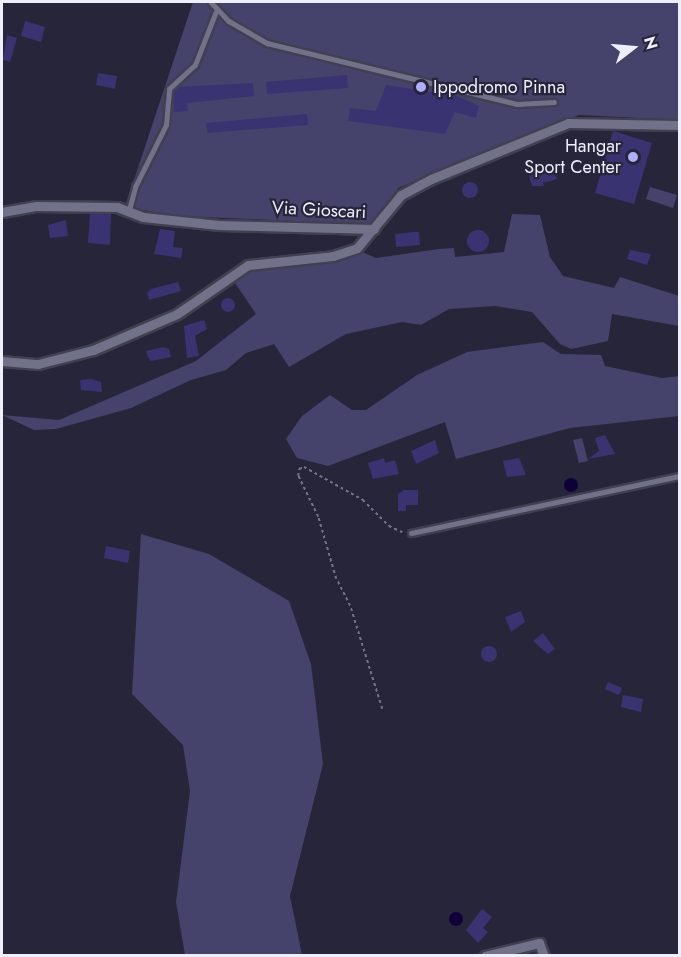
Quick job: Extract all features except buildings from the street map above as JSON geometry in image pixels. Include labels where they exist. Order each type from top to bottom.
[{"type":"street","name":"Via Gioscari","points":[[2,212],[36,206],[129,210],[143,217],[219,225],[374,229],[401,195],[568,123],[680,125]]},
{"type":"street","points":[[2,361],[38,364],[93,350],[177,314],[248,265],[333,256],[357,248],[374,229]]},
{"type":"street","points":[[485,956],[539,943],[544,956]]},
{"type":"lane","points":[[211,2],[267,43],[517,104],[554,102]]},
{"type":"lane","points":[[129,210],[135,187],[166,124],[169,89],[195,64],[218,9]]},
{"type":"lane","points":[[411,533],[680,476]]},
{"type":"path","points":[[382,709],[375,679],[350,606],[336,579],[318,517],[298,476],[299,469],[304,467],[363,500],[389,526],[411,533]]},
{"type":"shaded area","name":"Ippodromo Pinna","points":[[193,2],[679,2],[679,120],[579,115],[398,188],[371,224],[177,216],[138,209],[126,204]]},
{"type":"shaded area","points":[[650,187],[677,195],[673,208],[646,199]]},
{"type":"shaded area","points":[[512,214],[540,215],[550,257],[563,276],[614,288],[620,277],[679,296],[679,326],[612,314],[608,341],[571,349],[560,344],[532,312],[495,306],[449,309],[421,325],[402,322],[346,334],[289,367],[274,344],[246,353],[226,370],[191,380],[131,408],[56,429],[34,430],[2,415],[59,420],[196,361],[256,314],[233,280],[249,269],[275,262],[345,260],[362,252],[376,258],[454,248],[455,257],[504,252]]},
{"type":"shaded area","points":[[543,342],[561,354],[601,355],[605,366],[662,378],[679,376],[679,416],[570,428],[456,459],[445,422],[328,466],[297,458],[286,439],[302,416],[330,395],[352,410],[366,410],[417,375],[467,352]]},
{"type":"shaded area","points":[[582,438],[588,461],[579,463],[573,440]]},
{"type":"shaded area","points":[[568,478],[574,478],[578,485],[574,492],[568,492],[564,488],[564,482]]},
{"type":"shaded area","points":[[141,534],[209,554],[289,601],[311,664],[323,764],[290,896],[302,955],[185,955],[176,902],[190,791],[183,745],[132,694]]},
{"type":"shaded area","points":[[456,912],[461,914],[463,919],[461,924],[456,926],[451,924],[449,919],[451,914]]},
{"type":"shaded area","points":[[541,937],[548,955],[468,956],[472,954]]},
{"type":"place","name":"Ippodromo Pinna","points":[[421,87]]},
{"type":"place","name":"Hangar Sport Center","points":[[633,157]]}]
